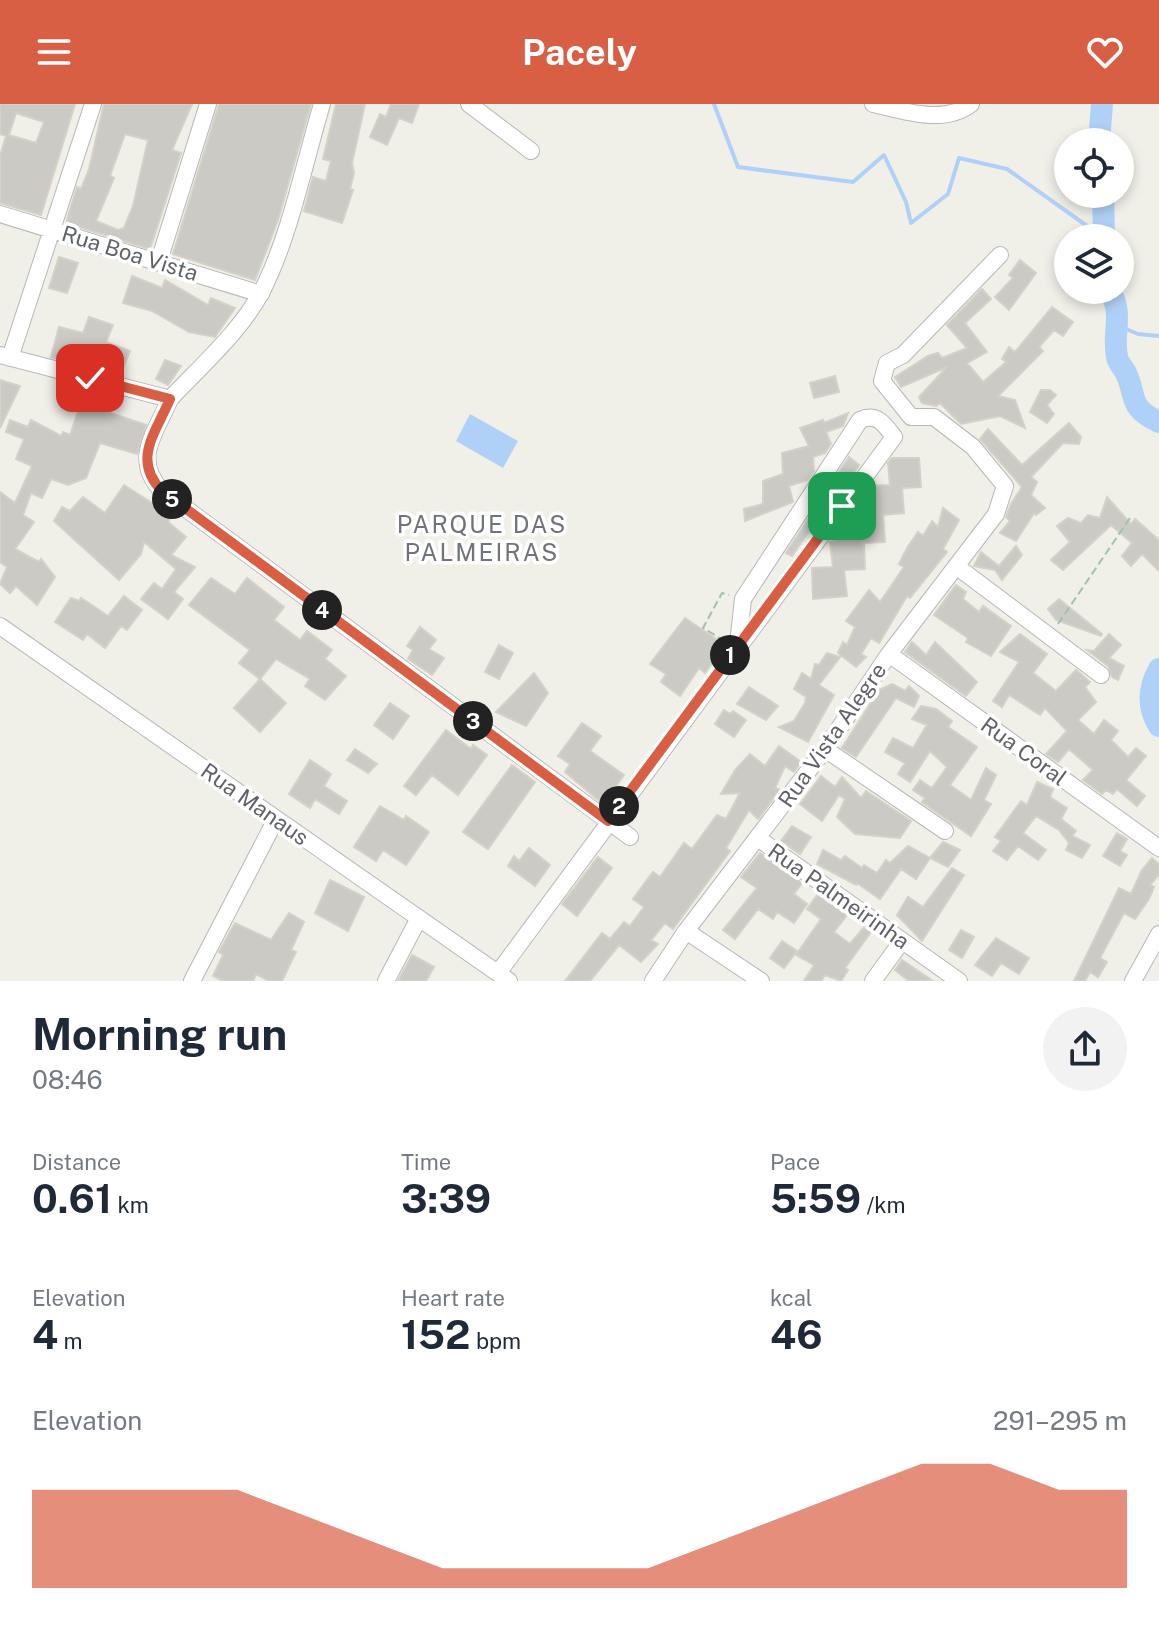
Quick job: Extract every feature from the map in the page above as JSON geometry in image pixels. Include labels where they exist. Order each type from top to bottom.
[{"type":"street","points":[[93,104],[54,230],[5,356],[170,399]]},
{"type":"street","points":[[159,261],[208,104]]},
{"type":"street","points":[[322,104],[273,265],[261,294],[219,347],[170,399],[146,462],[149,477],[162,491],[630,837]]},
{"type":"street","points":[[469,104],[531,151]]},
{"type":"street","points":[[875,104],[931,116],[962,111],[971,104]]},
{"type":"street","name":"Rua Boa Vista","points":[[0,214],[261,294]]},
{"type":"street","name":"Rua Vista Alegre","points":[[653,981],[686,931],[825,749],[889,654],[996,514],[1005,486],[973,447],[934,417],[911,417],[882,381],[887,363],[903,355],[1000,255]]},
{"type":"street","points":[[504,977],[608,821],[894,437],[884,423],[871,417],[860,420],[743,599],[738,644]]},
{"type":"street","points":[[956,566],[1051,634],[1101,675]]},
{"type":"street","name":"Rua Manaus","points":[[0,626],[504,977]]},
{"type":"street","name":"Rua Coral","points":[[889,654],[1159,848]]},
{"type":"street","points":[[825,749],[945,831]]},
{"type":"street","points":[[192,981],[276,819]]},
{"type":"street","name":"Rua Palmeirinha","points":[[759,839],[959,981]]},
{"type":"street","points":[[386,981],[419,918]]},
{"type":"street","points":[[686,931],[761,981]]},
{"type":"street","points":[[1133,981],[1159,934]]},
{"type":"street","points":[[873,981],[902,941]]},
{"type":"path","points":[[1051,634],[1132,515]]},
{"type":"path","points":[[738,644],[719,640],[703,628],[722,593],[743,599]]},
{"type":"water","points":[[470,414],[518,441],[503,468],[456,441]]},
{"type":"building","points":[[0,104],[75,104],[41,215],[0,203],[0,156],[6,136],[0,134]],"holes":[[[16,113],[44,122],[36,143],[9,135]]]},
{"type":"building","points":[[104,104],[192,104],[172,150],[181,153],[150,249],[66,223],[77,187],[81,189],[89,169]],"holes":[[[125,134],[148,140],[133,206],[124,228],[118,230],[96,221],[114,178],[110,176]]]},
{"type":"building","points":[[219,104],[311,104],[278,220],[255,280],[173,254]]},
{"type":"building","points":[[336,104],[365,104],[352,163],[354,173],[350,189],[353,190],[342,223],[304,211],[313,177],[326,181],[331,161],[323,159]]},
{"type":"building","points":[[391,104],[419,104],[412,123],[399,118],[387,145],[370,137],[380,114],[386,117]]},
{"type":"building","points":[[59,257],[78,263],[67,293],[49,288]]},
{"type":"building","points":[[1020,260],[1036,273],[1009,310],[995,297],[1013,278],[1009,275]]},
{"type":"building","points":[[132,276],[162,288],[165,280],[208,305],[211,298],[235,308],[215,337],[189,332],[152,311],[123,303]]},
{"type":"building","points":[[982,289],[991,299],[965,323],[987,352],[967,363],[983,382],[1006,362],[1002,359],[1009,347],[1015,352],[1052,307],[1073,322],[1063,336],[1054,330],[1039,347],[1043,351],[998,396],[1015,400],[1025,428],[1000,416],[961,424],[940,403],[936,406],[922,403],[919,397],[947,367],[901,387],[895,377],[928,356],[938,353],[942,358],[967,348],[947,325]]},
{"type":"building","points":[[89,317],[113,325],[106,342],[130,351],[120,375],[73,357],[71,362],[51,357],[59,327],[83,333]]},
{"type":"building","points":[[165,360],[181,366],[168,385],[156,379]]},
{"type":"building","points":[[835,376],[839,392],[814,398],[810,383]]},
{"type":"building","points":[[0,380],[20,386],[0,428]]},
{"type":"building","points":[[1041,390],[1050,390],[1056,395],[1047,405],[1054,414],[1047,423],[1030,412]]},
{"type":"building","points":[[81,403],[146,425],[137,454],[100,443],[86,478],[68,485],[51,479],[42,498],[31,493],[23,515],[34,522],[15,549],[39,562],[41,559],[55,577],[37,605],[16,586],[10,593],[0,584],[7,567],[0,562],[0,492],[15,503],[32,466],[16,459],[24,439],[6,432],[10,420],[28,427],[31,420],[61,436],[63,432],[70,435]]},
{"type":"building","points":[[848,413],[843,426],[826,432],[831,444],[825,453],[813,457],[814,471],[808,480],[789,486],[793,502],[745,521],[744,509],[763,504],[763,481],[783,474],[782,453],[809,446],[800,428]]},
{"type":"building","points":[[1069,423],[1081,437],[1079,444],[1063,443],[1031,477],[1037,482],[1031,495],[1045,508],[1036,515],[1034,513],[1016,541],[1000,533],[1010,521],[1006,517],[1022,487],[980,439],[988,429],[1022,465]]},
{"type":"building","points":[[849,457],[859,465],[847,482],[847,477],[792,556],[786,553]]},
{"type":"building","points":[[892,458],[919,458],[921,487],[902,488],[904,513],[883,515],[885,542],[864,543],[865,569],[844,570],[847,596],[813,599],[812,568],[833,567],[830,542],[850,538],[849,516],[852,512],[870,511],[871,486],[890,485],[888,463]]},
{"type":"building","points":[[124,485],[172,516],[168,522],[186,537],[171,555],[195,567],[174,592],[183,599],[168,619],[141,599],[154,583],[162,589],[176,569],[144,542],[141,554],[119,580],[54,521],[62,507],[70,511],[83,497],[105,513]]},
{"type":"building","points":[[1107,497],[1131,524],[1135,519],[1159,540],[1159,571],[1142,554],[1131,566],[1122,556],[1132,543],[1111,525],[1063,570],[1051,560],[1070,542],[1057,526],[1068,518],[1081,523],[1088,515],[1100,518]]},
{"type":"building","points":[[943,508],[959,520],[943,549],[947,552],[910,598],[907,596],[879,643],[871,638],[861,654],[866,657],[856,667],[838,653],[843,642],[847,645],[855,627],[846,621],[869,590],[880,602],[904,567],[899,564],[907,548],[918,532],[923,536],[932,521],[938,527]]},
{"type":"building","points":[[1016,546],[1022,555],[1002,580],[995,570],[974,566],[981,552],[999,566]]},
{"type":"building","points":[[211,578],[235,594],[247,578],[284,607],[274,620],[300,640],[307,631],[332,650],[325,659],[346,676],[325,700],[305,686],[310,679],[276,659],[260,679],[239,663],[250,650],[189,605]]},
{"type":"building","points":[[956,585],[966,592],[963,599],[979,612],[983,606],[1011,626],[991,656],[966,642],[968,638],[934,615]]},
{"type":"building","points":[[124,596],[142,610],[127,630],[121,626],[105,648],[87,634],[83,640],[55,622],[71,598],[79,601],[81,598],[108,616]]},
{"type":"building","points":[[1059,599],[1101,636],[1056,620],[1048,609]]},
{"type":"building","points":[[685,618],[725,645],[705,673],[699,668],[680,696],[661,682],[666,674],[650,664]]},
{"type":"building","points":[[420,627],[436,640],[429,649],[444,658],[432,675],[408,659],[413,650],[407,646]]},
{"type":"building","points":[[1020,634],[1047,654],[1033,673],[1056,691],[1076,670],[1090,682],[1085,687],[1096,702],[1078,720],[1094,734],[1104,720],[1118,731],[1111,740],[1128,757],[1136,748],[1146,756],[1126,780],[1145,796],[1137,806],[1117,789],[1113,794],[1106,790],[1102,794],[1083,780],[1093,770],[1069,749],[1058,762],[1046,754],[1067,731],[1045,708],[1040,715],[1009,695],[1002,707],[993,701],[1019,662],[1000,652]]},
{"type":"building","points":[[1109,634],[1121,645],[1109,658],[1124,666],[1118,680],[1112,677],[1108,666],[1087,650],[1094,651]]},
{"type":"building","points":[[912,642],[926,655],[935,642],[977,682],[966,696],[905,652]]},
{"type":"building","points":[[499,645],[513,653],[499,679],[485,672]]},
{"type":"building","points":[[827,653],[840,657],[819,685],[834,695],[808,742],[779,727],[794,721],[805,703],[806,697],[794,689],[802,673],[811,679],[815,664],[819,665]]},
{"type":"building","points":[[534,673],[548,693],[526,726],[496,712]]},
{"type":"building","points":[[260,679],[286,703],[260,732],[234,708]]},
{"type":"building","points":[[892,684],[905,691],[909,686],[919,696],[914,707],[896,698],[856,757],[842,748],[879,690]]},
{"type":"building","points":[[749,687],[778,706],[766,720],[737,704]]},
{"type":"building","points":[[390,703],[409,716],[393,739],[374,725]]},
{"type":"building","points":[[921,706],[936,709],[952,721],[948,727],[977,747],[950,785],[971,800],[986,768],[996,775],[984,800],[991,804],[971,836],[922,802],[925,798],[913,790],[920,780],[932,788],[947,767],[930,751],[910,782],[898,774],[905,763],[885,752],[893,738],[913,748],[927,725],[912,719]]},
{"type":"building","points":[[724,710],[730,714],[733,711],[746,720],[734,737],[715,724]]},
{"type":"building","points":[[582,723],[601,736],[590,751],[624,775],[603,804],[565,772],[570,764],[558,756]]},
{"type":"building","points":[[446,730],[471,749],[473,745],[487,755],[458,795],[432,775],[416,795],[404,786]]},
{"type":"building","points":[[779,746],[801,762],[794,772],[785,766],[775,788],[780,790],[758,819],[749,810],[726,848],[730,851],[673,929],[665,923],[651,940],[658,944],[641,962],[619,945],[590,981],[565,981],[602,933],[610,939],[624,922],[630,926],[644,907],[633,899],[653,872],[660,877],[684,843],[692,849],[717,815],[726,819],[740,793],[721,794],[735,770],[750,754],[765,766]]},
{"type":"building","points":[[355,749],[377,764],[368,773],[347,760]]},
{"type":"building","points":[[310,760],[331,774],[324,786],[347,801],[339,814],[315,799],[310,808],[289,794]]},
{"type":"building","points":[[512,765],[535,782],[488,849],[463,832]]},
{"type":"building","points":[[821,776],[835,787],[842,777],[861,798],[866,791],[911,821],[900,838],[855,834],[837,817],[845,799],[839,795],[822,821],[800,804]]},
{"type":"building","points":[[1037,782],[1053,789],[1050,797],[1067,808],[1061,819],[1076,831],[1072,836],[1090,845],[1082,858],[1066,850],[1069,843],[1059,830],[1036,816],[1023,833],[1046,850],[1038,860],[1018,846],[1007,860],[993,851],[1001,841],[995,837],[1021,801],[1027,805]]},
{"type":"building","points":[[380,806],[404,820],[406,816],[429,832],[406,865],[383,850],[376,861],[354,847]]},
{"type":"building","points":[[792,826],[811,837],[800,854],[781,841]]},
{"type":"building","points":[[1117,833],[1127,839],[1120,851],[1127,855],[1120,866],[1103,856]]},
{"type":"building","points":[[943,842],[960,850],[948,867],[930,858]]},
{"type":"building","points":[[908,846],[930,858],[916,879],[901,869],[880,899],[857,883],[817,864],[823,850],[841,860],[845,856],[862,868],[864,865],[877,873],[886,860],[890,863]]},
{"type":"building","points":[[529,848],[550,865],[535,886],[508,866],[514,856],[519,861]]},
{"type":"building","points":[[760,853],[802,883],[794,894],[807,904],[794,923],[777,912],[773,919],[758,909],[735,939],[723,930],[757,888],[741,877]]},
{"type":"building","points":[[598,857],[612,868],[577,916],[562,904]]},
{"type":"building","points":[[1152,858],[1159,864],[1159,875],[1150,885],[1154,887],[1149,899],[1135,919],[1124,913],[1100,958],[1107,962],[1098,977],[1090,972],[1085,981],[1074,981],[1119,888],[1131,894],[1142,870]]},
{"type":"building","points":[[952,868],[964,875],[922,941],[897,915],[908,897],[923,907]]},
{"type":"building","points":[[330,880],[364,897],[348,931],[315,913]]},
{"type":"building","points":[[818,894],[847,915],[834,932],[850,944],[864,927],[871,932],[845,968],[848,970],[841,981],[825,975],[821,981],[804,981],[814,965],[796,955],[821,919],[807,909]]},
{"type":"building","points":[[289,913],[304,922],[291,950],[296,952],[282,981],[269,981],[256,974],[253,981],[223,981],[213,976],[223,955],[219,952],[235,923],[271,940]]},
{"type":"building","points":[[961,930],[974,937],[962,958],[949,950]]},
{"type":"building","points":[[996,938],[1029,958],[1019,974],[1001,963],[992,976],[975,965]]},
{"type":"building","points":[[782,941],[797,951],[784,968],[770,958]]},
{"type":"building","points":[[412,955],[434,967],[426,981],[398,981]]},
{"type":"building","points":[[902,960],[933,981],[909,981],[895,970]]},
{"type":"waterway","points":[[714,104],[738,167],[853,182],[884,155],[906,202],[911,223],[948,194],[959,158],[1007,169],[1084,224]]},
{"type":"waterway","points":[[1100,128],[1102,104]]},
{"type":"waterway","points":[[1103,208],[1104,224]]},
{"type":"waterway","points":[[1115,304],[1118,359],[1137,406],[1159,422]]},
{"type":"waterway","points":[[1119,326],[1138,334],[1159,336]]},
{"type":"waterway","points":[[1159,669],[1150,698],[1159,726]]},
{"type":"district","name":"PARQUE DAS PALMEIRAS","points":[[482,539]]},
{"type":"route","points":[[90,378],[170,399],[146,462],[149,477],[162,491],[608,821],[842,506]]}]
